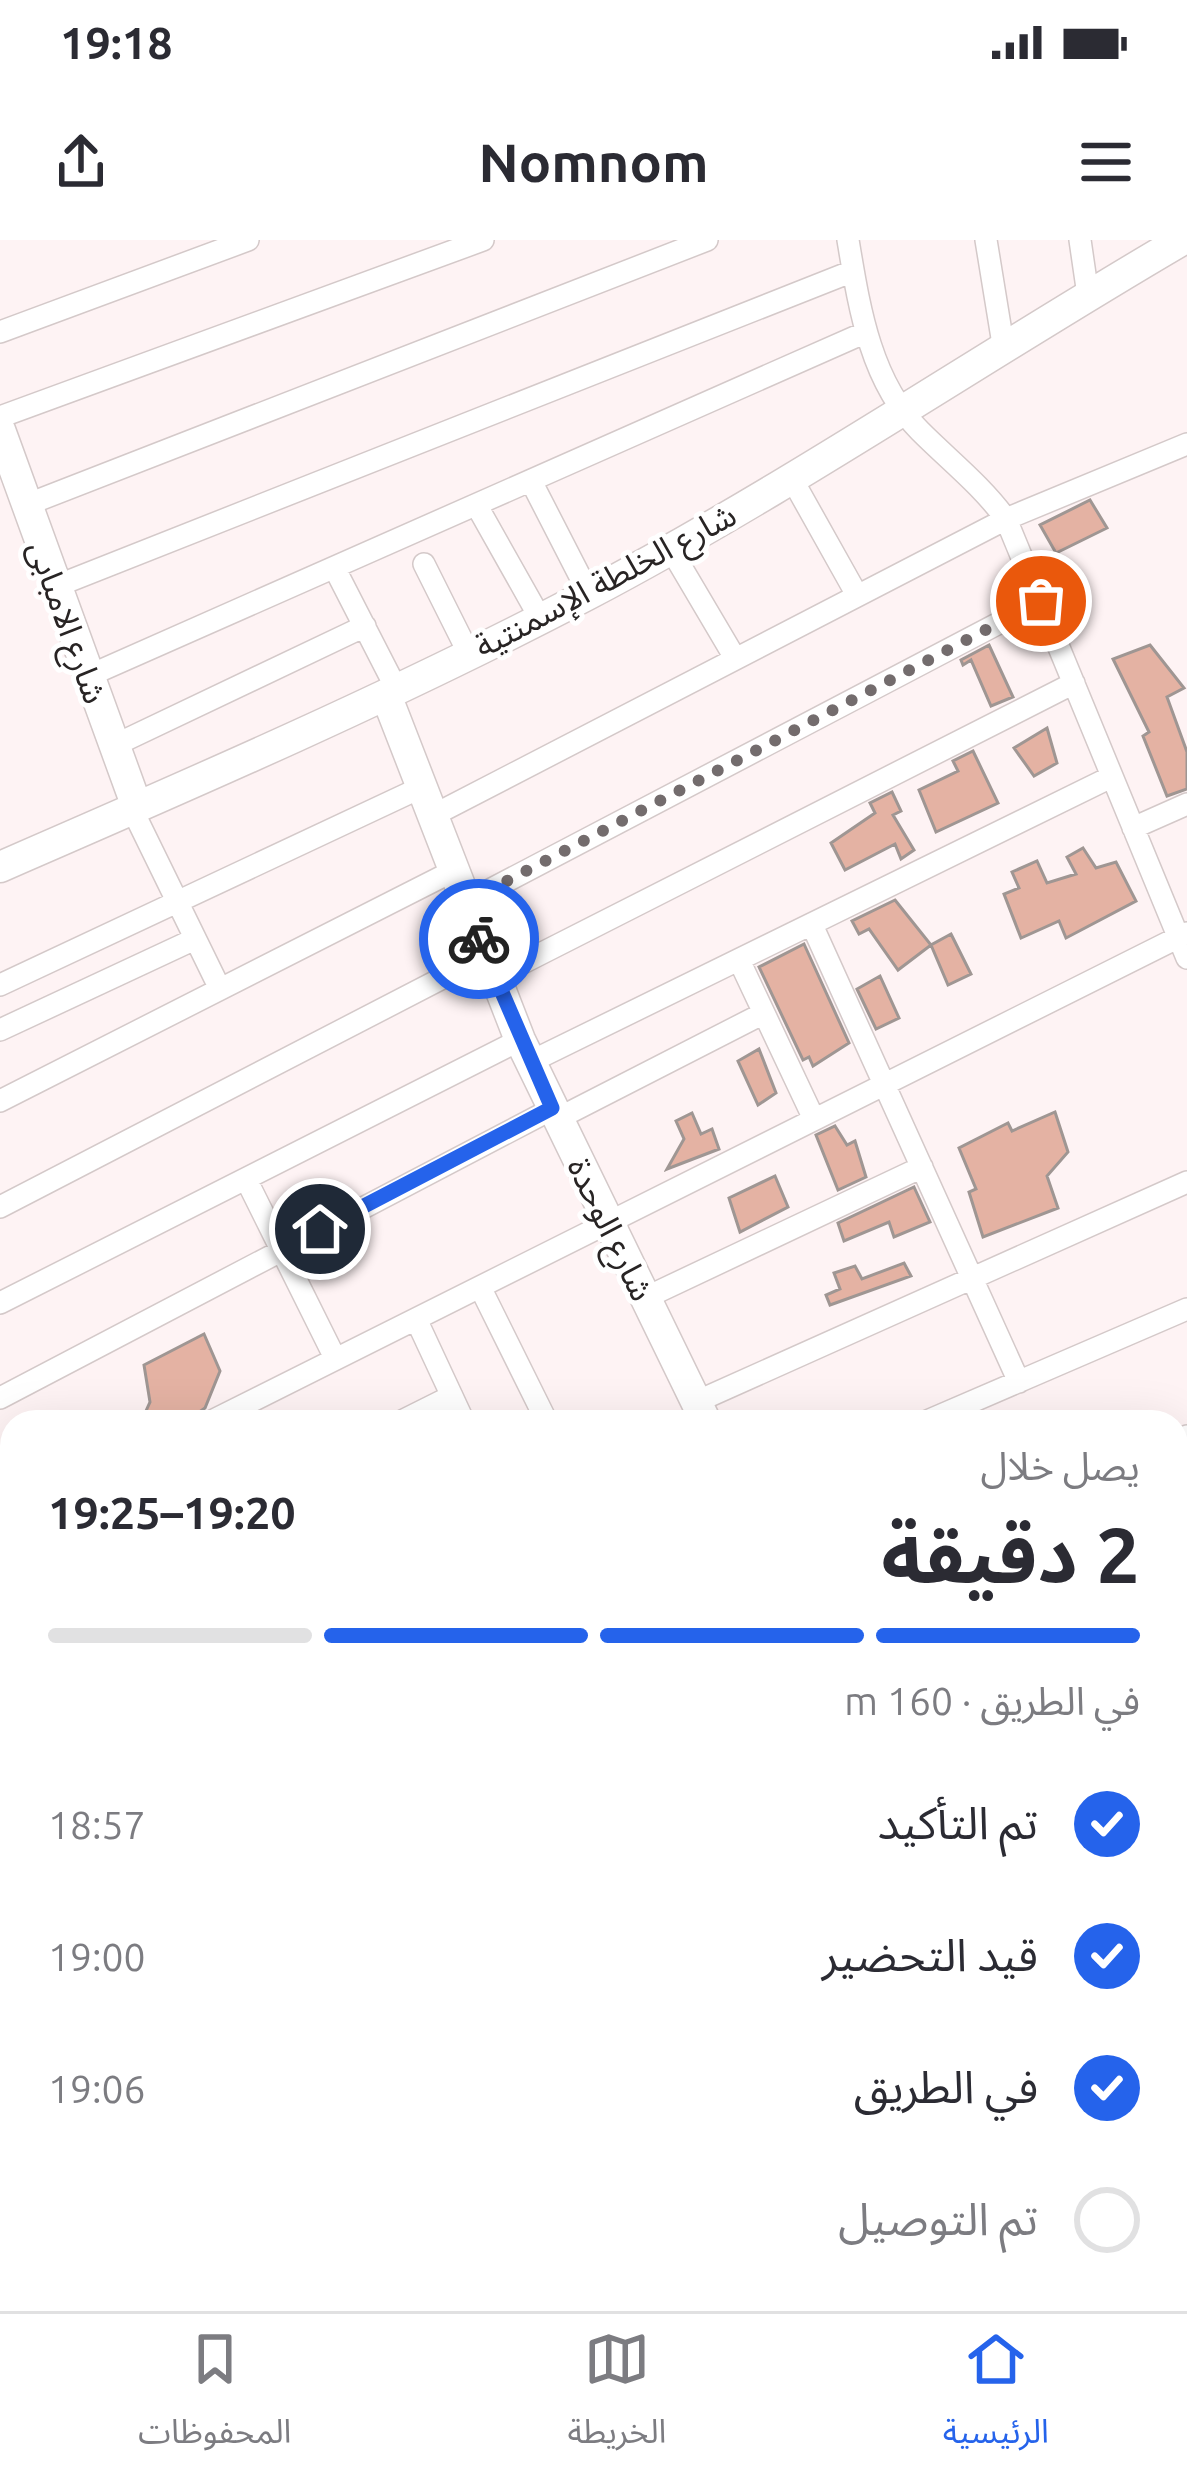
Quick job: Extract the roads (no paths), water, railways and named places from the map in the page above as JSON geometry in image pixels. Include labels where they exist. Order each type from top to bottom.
[{"type":"street","points":[[0,332],[248,240]]},
{"type":"street","points":[[0,417],[483,240]]},
{"type":"street","points":[[26,506],[706,240]]},
{"type":"street","points":[[233,1410],[884,1082],[1184,943],[1006,519],[902,409],[864,333],[848,240]]},
{"type":"street","points":[[986,240],[1003,344]]},
{"type":"street","points":[[1080,240],[1088,295]]},
{"type":"street","name":"شارع الخلطة الإسمنتية","points":[[0,867],[392,693],[589,593],[792,479],[1167,244]]},
{"type":"street","points":[[54,587],[853,271]]},
{"type":"street","points":[[86,677],[864,333]]},
{"type":"street","name":"شارع الامبابى","points":[[0,430],[135,808]]},
{"type":"street","points":[[0,986],[177,902],[427,802],[735,658],[1006,519],[1187,444]]},
{"type":"street","points":[[792,479],[857,595]]},
{"type":"street","points":[[531,481],[589,593]]},
{"type":"street","points":[[477,506],[540,618]]},
{"type":"street","points":[[670,548],[735,658]]},
{"type":"street","points":[[424,564],[469,654]]},
{"type":"street","points":[[335,569],[392,693]]},
{"type":"street","points":[[465,903],[1041,601]]},
{"type":"street","name":"شارع الامبابى","points":[[113,746],[365,626]]},
{"type":"street","points":[[0,1207],[1074,683]]},
{"type":"street","name":"شارع الوحدة","points":[[392,693],[489,968],[700,1410]]},
{"type":"street","points":[[0,1304],[248,1180],[525,1051],[739,961],[1112,777]]},
{"type":"street","points":[[1132,828],[1187,804]]},
{"type":"street","points":[[135,808],[220,989]]},
{"type":"street","points":[[0,1101],[453,872]]},
{"type":"street","points":[[812,925],[1019,1382]]},
{"type":"street","points":[[0,1030],[195,939]]},
{"type":"street","points":[[739,961],[813,1117]]},
{"type":"street","points":[[0,1398],[281,1249],[764,1012]]},
{"type":"street","points":[[645,1298],[922,1167]]},
{"type":"street","points":[[248,1180],[334,1358]]},
{"type":"street","points":[[705,1410],[973,1279],[1187,1182]]},
{"type":"street","points":[[480,1287],[541,1410]]},
{"type":"street","points":[[978,1410],[1019,1382],[1187,1309]]},
{"type":"street","points":[[416,1319],[458,1410]]},
{"type":"street","points":[[424,1410],[452,1396]]}]
